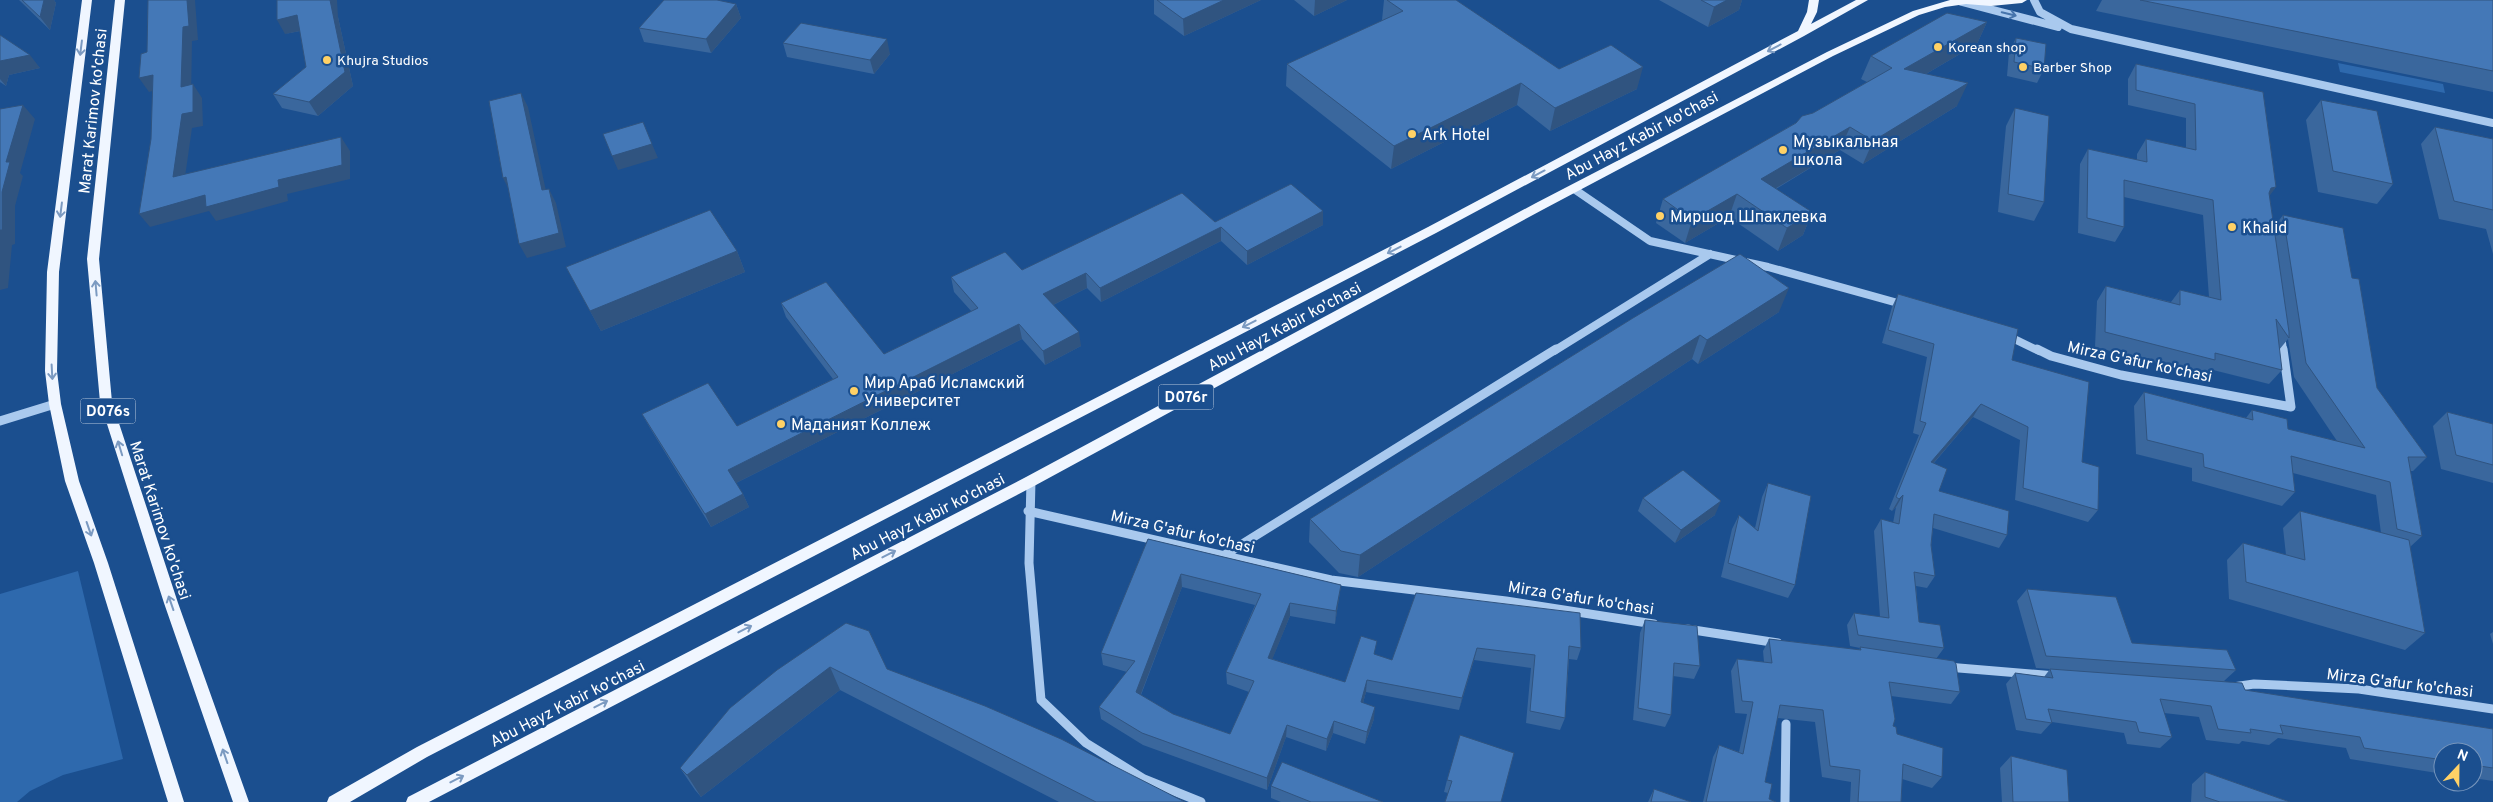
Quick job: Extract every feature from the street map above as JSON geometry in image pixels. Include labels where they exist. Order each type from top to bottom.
[{"type":"main road","name":"Marat Karimov ko'chasi","points":[[87,0],[53,272],[51,371],[55,404],[72,481],[176,802]]},
{"type":"main road","name":"Marat Karimov ko'chasi","points":[[120,0],[93,259],[106,402],[161,575],[241,802]]},
{"type":"main road","points":[[1801,34],[1812,12],[1814,0]]},
{"type":"main road","name":"Abu Hayz Kabir ko'chasi","points":[[335,802],[439,743],[1432,230],[1863,0]]},
{"type":"main road","name":"Abu Hayz Kabir ko'chasi","points":[[414,802],[1031,481],[1574,189],[1830,54],[1916,13],[1944,4],[1958,1],[2000,3],[2022,0]]},
{"type":"street","points":[[2034,0],[2040,12],[2071,29]]},
{"type":"street","points":[[1958,1],[2071,29],[2493,123]]},
{"type":"street","points":[[1574,189],[1650,241],[1768,267],[1913,307]]},
{"type":"street","points":[[1223,556],[1710,254]]},
{"type":"street","name":"Mirza G'afur ko'chasi","points":[[1998,332],[2016,338],[2051,356],[2121,376],[2291,407],[2280,321]]},
{"type":"street","points":[[0,420],[55,404]]},
{"type":"street","points":[[1031,481],[1028,511],[1032,623],[1041,700],[1086,743],[1144,779],[1201,802]]},
{"type":"street","name":"Mirza G'afur ko'chasi","points":[[1028,511],[1223,556],[1362,585],[1506,601],[1789,644]]},
{"type":"street","points":[[1932,665],[2068,676]]},
{"type":"street","name":"Mirza G'afur ko'chasi","points":[[2224,688],[2254,684],[2359,689],[2493,709]]},
{"type":"street","points":[[1785,802],[1786,724]]},
{"type":"shaded area","points":[[2338,63],[2443,84],[2445,93],[2340,72]]},
{"type":"shaded area","points":[[78,571],[123,759],[63,775],[30,791],[17,802],[0,802],[0,594]]},
{"type":"building","points":[[22,0],[44,0],[40,17]]},
{"type":"building","points":[[148,0],[187,0],[189,26],[183,27],[181,87],[193,84],[193,112],[182,114],[173,177],[341,137],[342,165],[278,180],[279,187],[206,207],[205,195],[139,214],[151,139],[153,75],[139,78],[141,54],[147,52]]},
{"type":"building","points":[[277,0],[330,0],[345,72],[309,102],[273,94],[306,67],[297,15],[277,20]]},
{"type":"building","points":[[664,0],[717,0],[736,4],[706,39],[639,28]]},
{"type":"building","points":[[1157,0],[1224,0],[1183,19]]},
{"type":"building","points":[[1387,0],[1456,0],[1559,69],[1611,45],[1643,67],[1555,108],[1521,83],[1394,146],[1287,64],[1403,11]]},
{"type":"building","points":[[1701,0],[1727,0],[1714,7]]},
{"type":"building","points":[[2140,0],[2493,0],[2493,71]]},
{"type":"building","points":[[1947,13],[1987,22],[1904,69],[1968,83],[1873,141],[1850,127],[1761,179],[1812,212],[1787,228],[1737,194],[1692,220],[1663,199],[1796,123],[1802,116],[1813,113],[1892,68],[1871,56]]},
{"type":"building","points":[[801,23],[887,39],[870,60],[783,43]]},
{"type":"building","points":[[0,35],[30,55],[0,61]]},
{"type":"building","points":[[2016,38],[2046,44],[2044,69],[2014,62]]},
{"type":"building","points":[[2136,64],[2263,92],[2276,187],[2271,188],[2269,193],[2289,332],[2289,338],[2276,319],[2282,370],[2215,353],[2215,360],[2105,332],[2106,286],[2180,305],[2180,290],[2221,300],[2213,200],[2124,180],[2124,227],[2087,218],[2088,149],[2147,162],[2146,139],[2196,150],[2195,104],[2136,90]]},
{"type":"building","points":[[521,93],[542,190],[549,189],[559,233],[519,244],[506,177],[503,178],[489,101]]},
{"type":"building","points":[[2321,100],[2377,111],[2393,184],[2333,171]]},
{"type":"building","points":[[23,105],[6,162],[10,162],[2,192],[2,230],[0,230],[0,109]]},
{"type":"building","points":[[2015,108],[2049,116],[2044,202],[2008,194]]},
{"type":"building","points":[[643,122],[652,144],[612,156],[603,134]]},
{"type":"building","points":[[2435,127],[2493,139],[2493,210],[2454,201]]},
{"type":"building","points":[[1291,184],[1323,211],[1247,251],[1221,227],[1100,288],[1086,273],[1043,294],[1079,332],[1043,351],[1019,324],[728,470],[743,494],[705,514],[642,414],[708,383],[737,426],[838,377],[781,303],[826,282],[884,354],[978,308],[951,277],[1005,252],[1022,270],[1182,193],[1215,222]]},
{"type":"building","points":[[710,210],[737,251],[590,311],[566,267]]},
{"type":"building","points":[[2283,215],[2343,228],[2352,278],[2359,279],[2377,388],[2427,457],[2408,457],[2422,536],[2397,529],[2390,482],[2291,456],[2295,492],[2204,467],[2203,454],[2147,440],[2144,392],[2253,420],[2252,410],[2287,419],[2288,429],[2365,448],[2306,363]]},
{"type":"building","points":[[1740,254],[1789,288],[1707,340],[1700,335],[1360,555],[1341,551],[1310,519],[1633,318]]},
{"type":"building","points":[[1898,294],[2018,329],[2012,360],[2089,382],[2082,462],[2099,467],[2098,510],[2023,488],[2028,427],[1981,404],[1931,462],[1947,469],[1939,491],[2009,511],[2007,535],[1934,514],[1931,545],[1935,576],[1914,572],[1919,622],[1940,625],[1944,648],[1858,635],[1854,613],[1889,618],[1881,519],[1899,524],[1903,495],[1899,499],[1896,497],[1926,423],[1920,421],[1934,344],[1888,330]]},
{"type":"building","points":[[2447,412],[2493,424],[2493,465],[2456,455]]},
{"type":"building","points":[[1683,470],[1721,501],[1681,530],[1643,498]]},
{"type":"building","points":[[1768,483],[1811,496],[1795,585],[1728,563],[1739,515],[1758,531]]},
{"type":"building","points":[[2300,511],[2409,540],[2425,633],[2246,582],[2243,543],[2305,560]]},
{"type":"building","points":[[1148,539],[1341,585],[1336,611],[1290,603],[1268,658],[1345,682],[1361,636],[1377,641],[1374,654],[1392,660],[1416,593],[1580,613],[1581,648],[1569,646],[1565,718],[1530,711],[1535,655],[1477,648],[1462,698],[1367,680],[1361,702],[1375,707],[1367,732],[1334,721],[1327,739],[1287,725],[1267,778],[1142,733],[1099,707],[1135,661],[1101,653]],"holes":[[[1181,574],[1261,594],[1226,672],[1254,681],[1230,734],[1173,714],[1136,692]]]},
{"type":"building","points":[[2027,589],[2116,597],[2132,643],[2227,650],[2236,670],[2046,656]]},
{"type":"building","points":[[1645,620],[1697,626],[1700,666],[1674,663],[1671,715],[1638,708]]},
{"type":"building","points":[[846,623],[869,631],[887,669],[985,706],[1061,739],[1185,802],[1096,802],[830,667],[687,775],[680,768],[730,708],[777,670]]},
{"type":"building","points":[[1769,639],[1861,650],[1860,647],[1954,661],[1960,692],[1889,682],[1895,719],[1893,726],[1896,727],[1897,734],[1943,748],[1942,777],[1903,764],[1901,802],[1858,802],[1860,770],[1830,766],[1823,710],[1780,705],[1765,782],[1772,784],[1769,799],[1776,802],[1706,802],[1719,745],[1743,754],[1753,702],[1742,701],[1737,659],[1772,663]]},
{"type":"building","points":[[2050,669],[2242,683],[2245,690],[2493,729],[2493,768],[2483,766],[2483,742],[2433,742],[2433,758],[2364,748],[2360,737],[2280,725],[2283,734],[2250,729],[2251,733],[2218,729],[2211,706],[2160,699],[2172,737],[2139,732],[2136,722],[2048,709],[2052,723],[2026,719],[2015,673],[2053,678]]},
{"type":"building","points":[[1460,735],[1514,753],[1501,802],[1445,802],[1452,781],[1447,780]]},
{"type":"building","points":[[2011,756],[2067,770],[2069,802],[2013,802]]},
{"type":"building","points":[[1282,762],[1383,802],[1311,802],[1271,786]]},
{"type":"building","points":[[2205,772],[2290,802],[2220,802],[2205,797]]},
{"type":"building","points":[[1654,789],[1691,802],[1651,802]]},
{"type":"place","name":"Korean shop","points":[[1938,47]]},
{"type":"place","name":"Khujra Studios","points":[[327,60]]},
{"type":"place","name":"Barber Shop","points":[[2023,67]]},
{"type":"place","name":"Ark Hotel","points":[[1412,134]]},
{"type":"place","name":"Музыкальная школа","points":[[1783,150]]},
{"type":"place","name":"Миршод Шпаклевка","points":[[1660,216]]},
{"type":"place","name":"Khalid","points":[[2232,227]]},
{"type":"place","name":"Мир Араб Исламский Университет","points":[[854,391]]},
{"type":"place","name":"Маданият Коллеж","points":[[781,424]]}]
